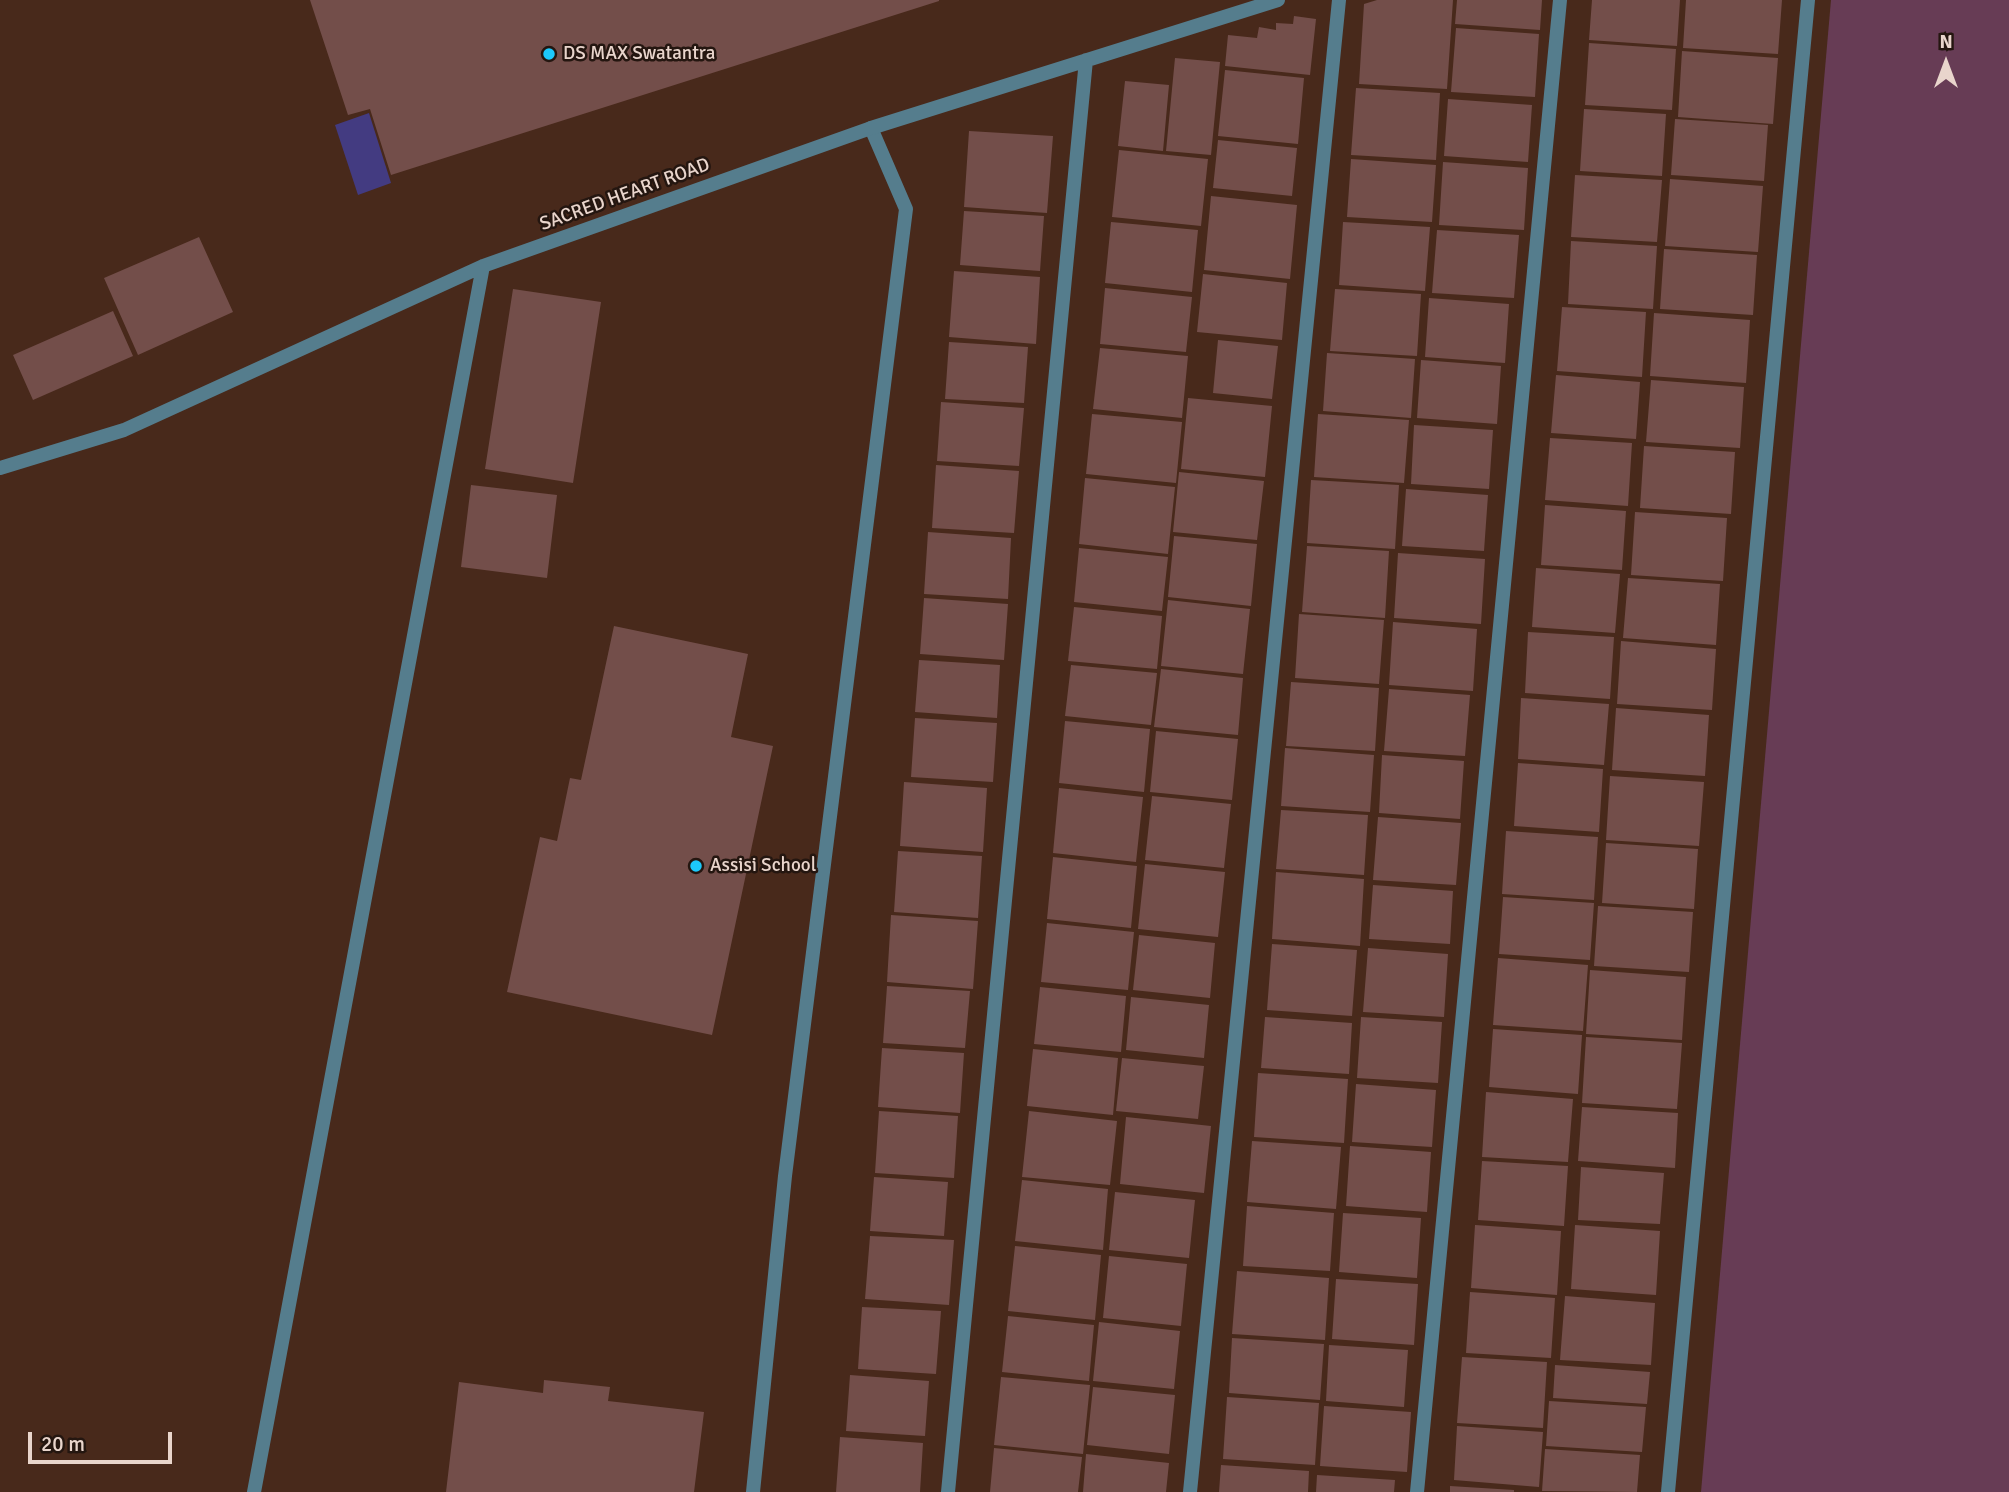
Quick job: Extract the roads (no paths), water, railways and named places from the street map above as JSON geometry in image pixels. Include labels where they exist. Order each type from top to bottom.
[{"type":"street","name":"SACRED HEART ROAD","points":[[0,468],[124,430],[483,266],[871,128],[1278,0]]},
{"type":"street","points":[[1190,1492],[1339,0]]},
{"type":"street","points":[[1417,1492],[1560,0]]},
{"type":"street","points":[[1668,1492],[1808,0]]},
{"type":"street","points":[[948,1492],[1086,60]]},
{"type":"street","points":[[753,1492],[785,1176],[906,209],[871,128]]},
{"type":"street","points":[[254,1492],[483,266]]},
{"type":"place","name":"DS MAX Swatantra","points":[[549,54]]},
{"type":"place","name":"Assisi School","points":[[696,866]]}]
